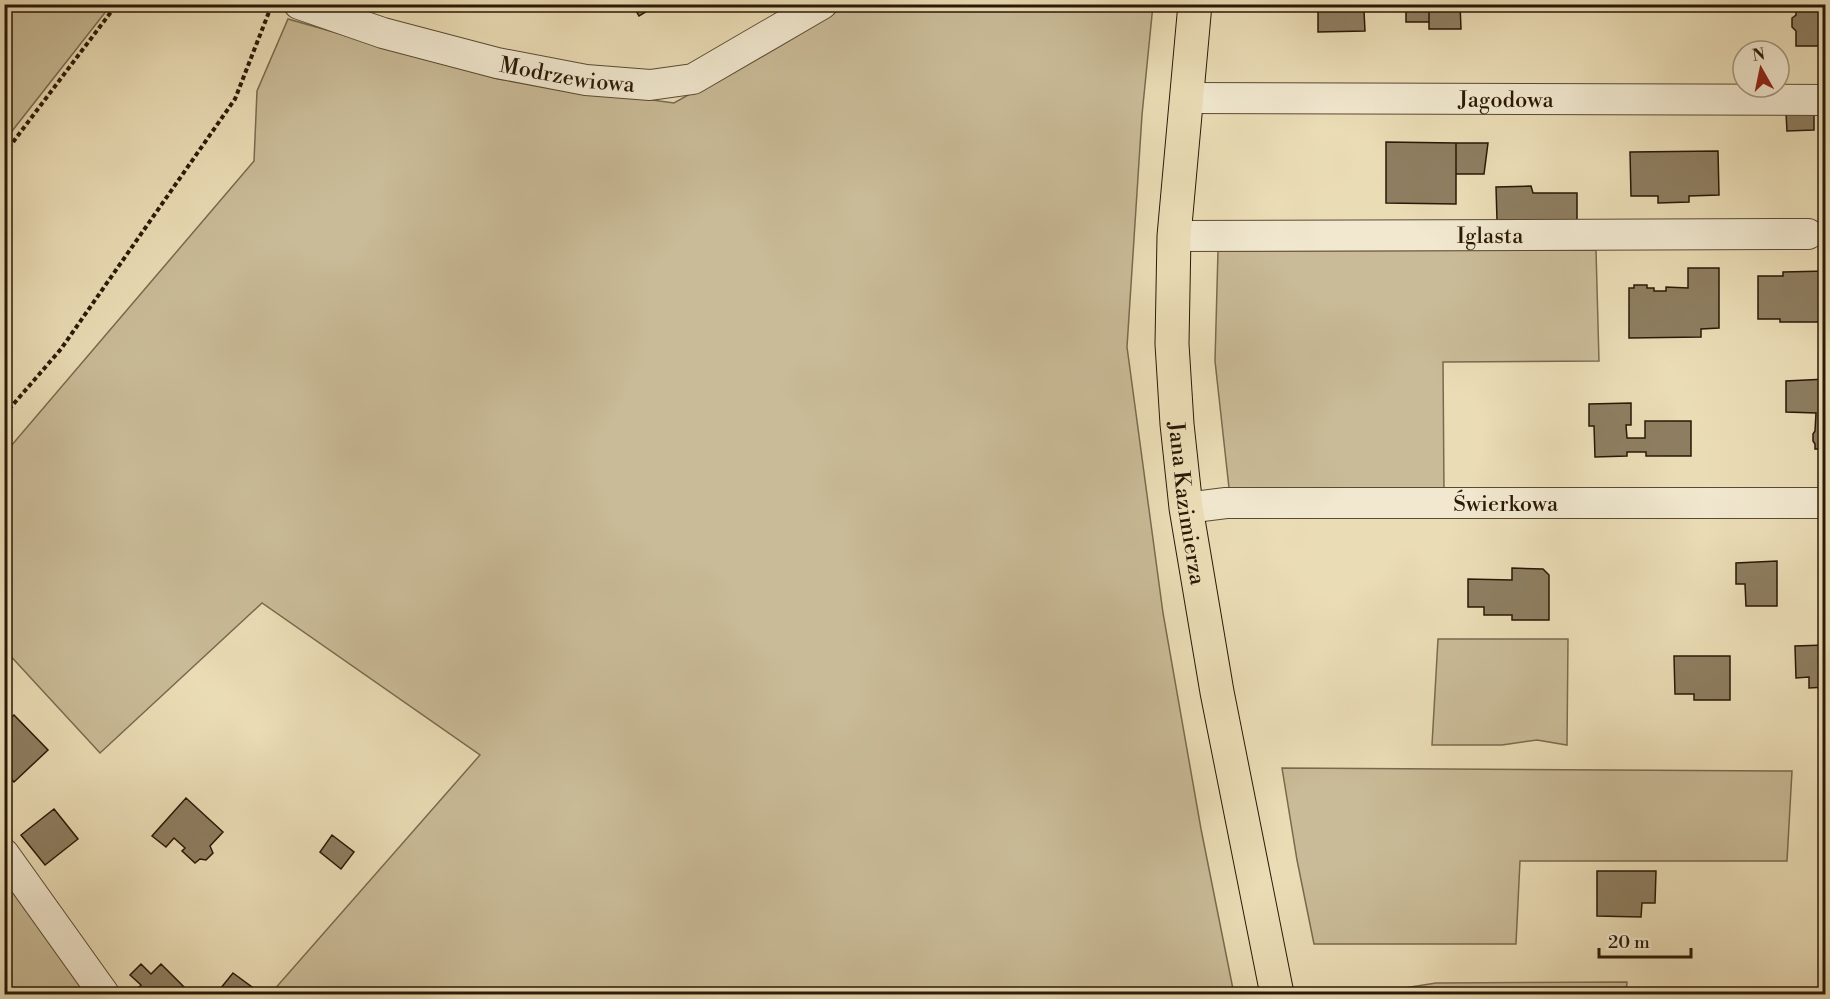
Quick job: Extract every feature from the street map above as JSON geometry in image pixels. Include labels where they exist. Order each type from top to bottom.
[{"type":"main road","name":"Jana Kazimierza","points":[[1195,4],[1174,236],[1172,344],[1177,424],[1186,508],[1217,692],[1277,994]]},
{"type":"street","name":"Modrzewiowa","points":[[299,4],[383,33],[497,63],[586,80],[650,85],[693,79],[822,4]]},
{"type":"street","name":"Jagodowa","points":[[1186,98],[1826,100]]},
{"type":"street","name":"Iglasta","points":[[1174,236],[1808,234]]},
{"type":"street","name":"Świerkowa","points":[[1186,508],[1226,503],[1826,503]]},
{"type":"street","points":[[4,854],[104,994]]},
{"type":"path","points":[[4,154],[117,4]]},
{"type":"path","points":[[4,415],[61,349],[235,99],[272,4]]},
{"type":"shaded area","points":[[4,5],[111,5],[5,140]]},
{"type":"shaded area","points":[[848,5],[1153,5],[1142,115],[1127,347],[1163,613],[1201,829],[1234,994],[275,994],[272,992],[480,755],[262,603],[100,753],[5,650],[5,453],[254,161],[257,91],[288,19],[498,79],[674,103]]},
{"type":"shaded area","points":[[1596,250],[1599,361],[1443,362],[1444,492],[1230,497],[1215,361],[1218,251]]},
{"type":"shaded area","points":[[1438,639],[1568,639],[1567,745],[1537,740],[1502,745],[1432,745]]},
{"type":"shaded area","points":[[1282,768],[1792,771],[1787,861],[1520,861],[1516,944],[1314,944]]},
{"type":"shaded area","points":[[5,880],[86,994],[5,994]]},
{"type":"shaded area","points":[[1627,982],[1626,994],[1366,994],[1436,983]]},
{"type":"building","points":[[632,4],[659,4],[639,16]]},
{"type":"building","points":[[1318,4],[1375,4],[1375,7],[1372,11],[1364,11],[1365,31],[1318,32]]},
{"type":"building","points":[[1398,4],[1429,4],[1429,22],[1406,22],[1406,9],[1398,9]]},
{"type":"building","points":[[1429,4],[1460,4],[1461,29],[1429,29]]},
{"type":"building","points":[[1796,4],[1826,4],[1826,46],[1796,46],[1796,31],[1792,27],[1792,18],[1796,15]]},
{"type":"building","points":[[1786,113],[1814,113],[1814,130],[1787,131]]},
{"type":"building","points":[[1386,142],[1456,143],[1456,204],[1386,203]]},
{"type":"building","points":[[1456,143],[1488,143],[1484,174],[1456,174]]},
{"type":"building","points":[[1718,151],[1719,195],[1689,196],[1689,202],[1658,203],[1658,196],[1631,196],[1630,152]]},
{"type":"building","points":[[1531,186],[1533,193],[1577,193],[1577,221],[1497,220],[1496,187]]},
{"type":"building","points":[[1688,268],[1719,268],[1719,328],[1701,329],[1701,337],[1629,338],[1629,288],[1634,288],[1634,285],[1647,285],[1647,288],[1654,288],[1654,291],[1666,291],[1666,287],[1688,288]]},
{"type":"building","points":[[1826,271],[1826,322],[1780,322],[1780,319],[1758,319],[1758,276],[1783,276],[1783,272]]},
{"type":"building","points":[[1826,379],[1826,449],[1815,449],[1813,434],[1816,413],[1786,412],[1786,381]]},
{"type":"building","points":[[1631,403],[1631,425],[1626,425],[1627,438],[1645,438],[1645,421],[1691,421],[1691,456],[1646,456],[1646,452],[1627,452],[1627,456],[1595,457],[1594,426],[1589,426],[1589,404]]},
{"type":"building","points":[[1777,561],[1777,606],[1746,606],[1745,584],[1736,584],[1736,563]]},
{"type":"building","points":[[1512,568],[1543,569],[1549,575],[1549,620],[1512,620],[1512,615],[1484,615],[1484,607],[1468,607],[1468,579],[1512,580]]},
{"type":"building","points":[[1825,645],[1826,687],[1809,688],[1809,677],[1796,678],[1795,646]]},
{"type":"building","points":[[1674,656],[1730,656],[1730,700],[1694,700],[1694,694],[1675,694]]},
{"type":"building","points":[[14,715],[48,750],[14,782],[4,772],[4,724]]},
{"type":"building","points":[[186,798],[223,832],[210,846],[213,853],[206,860],[200,859],[195,863],[182,851],[185,848],[174,838],[166,847],[152,836]]},
{"type":"building","points":[[54,809],[78,839],[45,865],[21,835]]},
{"type":"building","points":[[332,835],[354,852],[341,869],[320,852]]},
{"type":"building","points":[[1597,871],[1656,871],[1655,903],[1642,903],[1641,917],[1597,916]]},
{"type":"building","points":[[141,964],[151,974],[161,964],[189,992],[186,994],[131,994],[141,985],[130,975]]},
{"type":"building","points":[[233,973],[256,990],[252,994],[216,994]]}]
